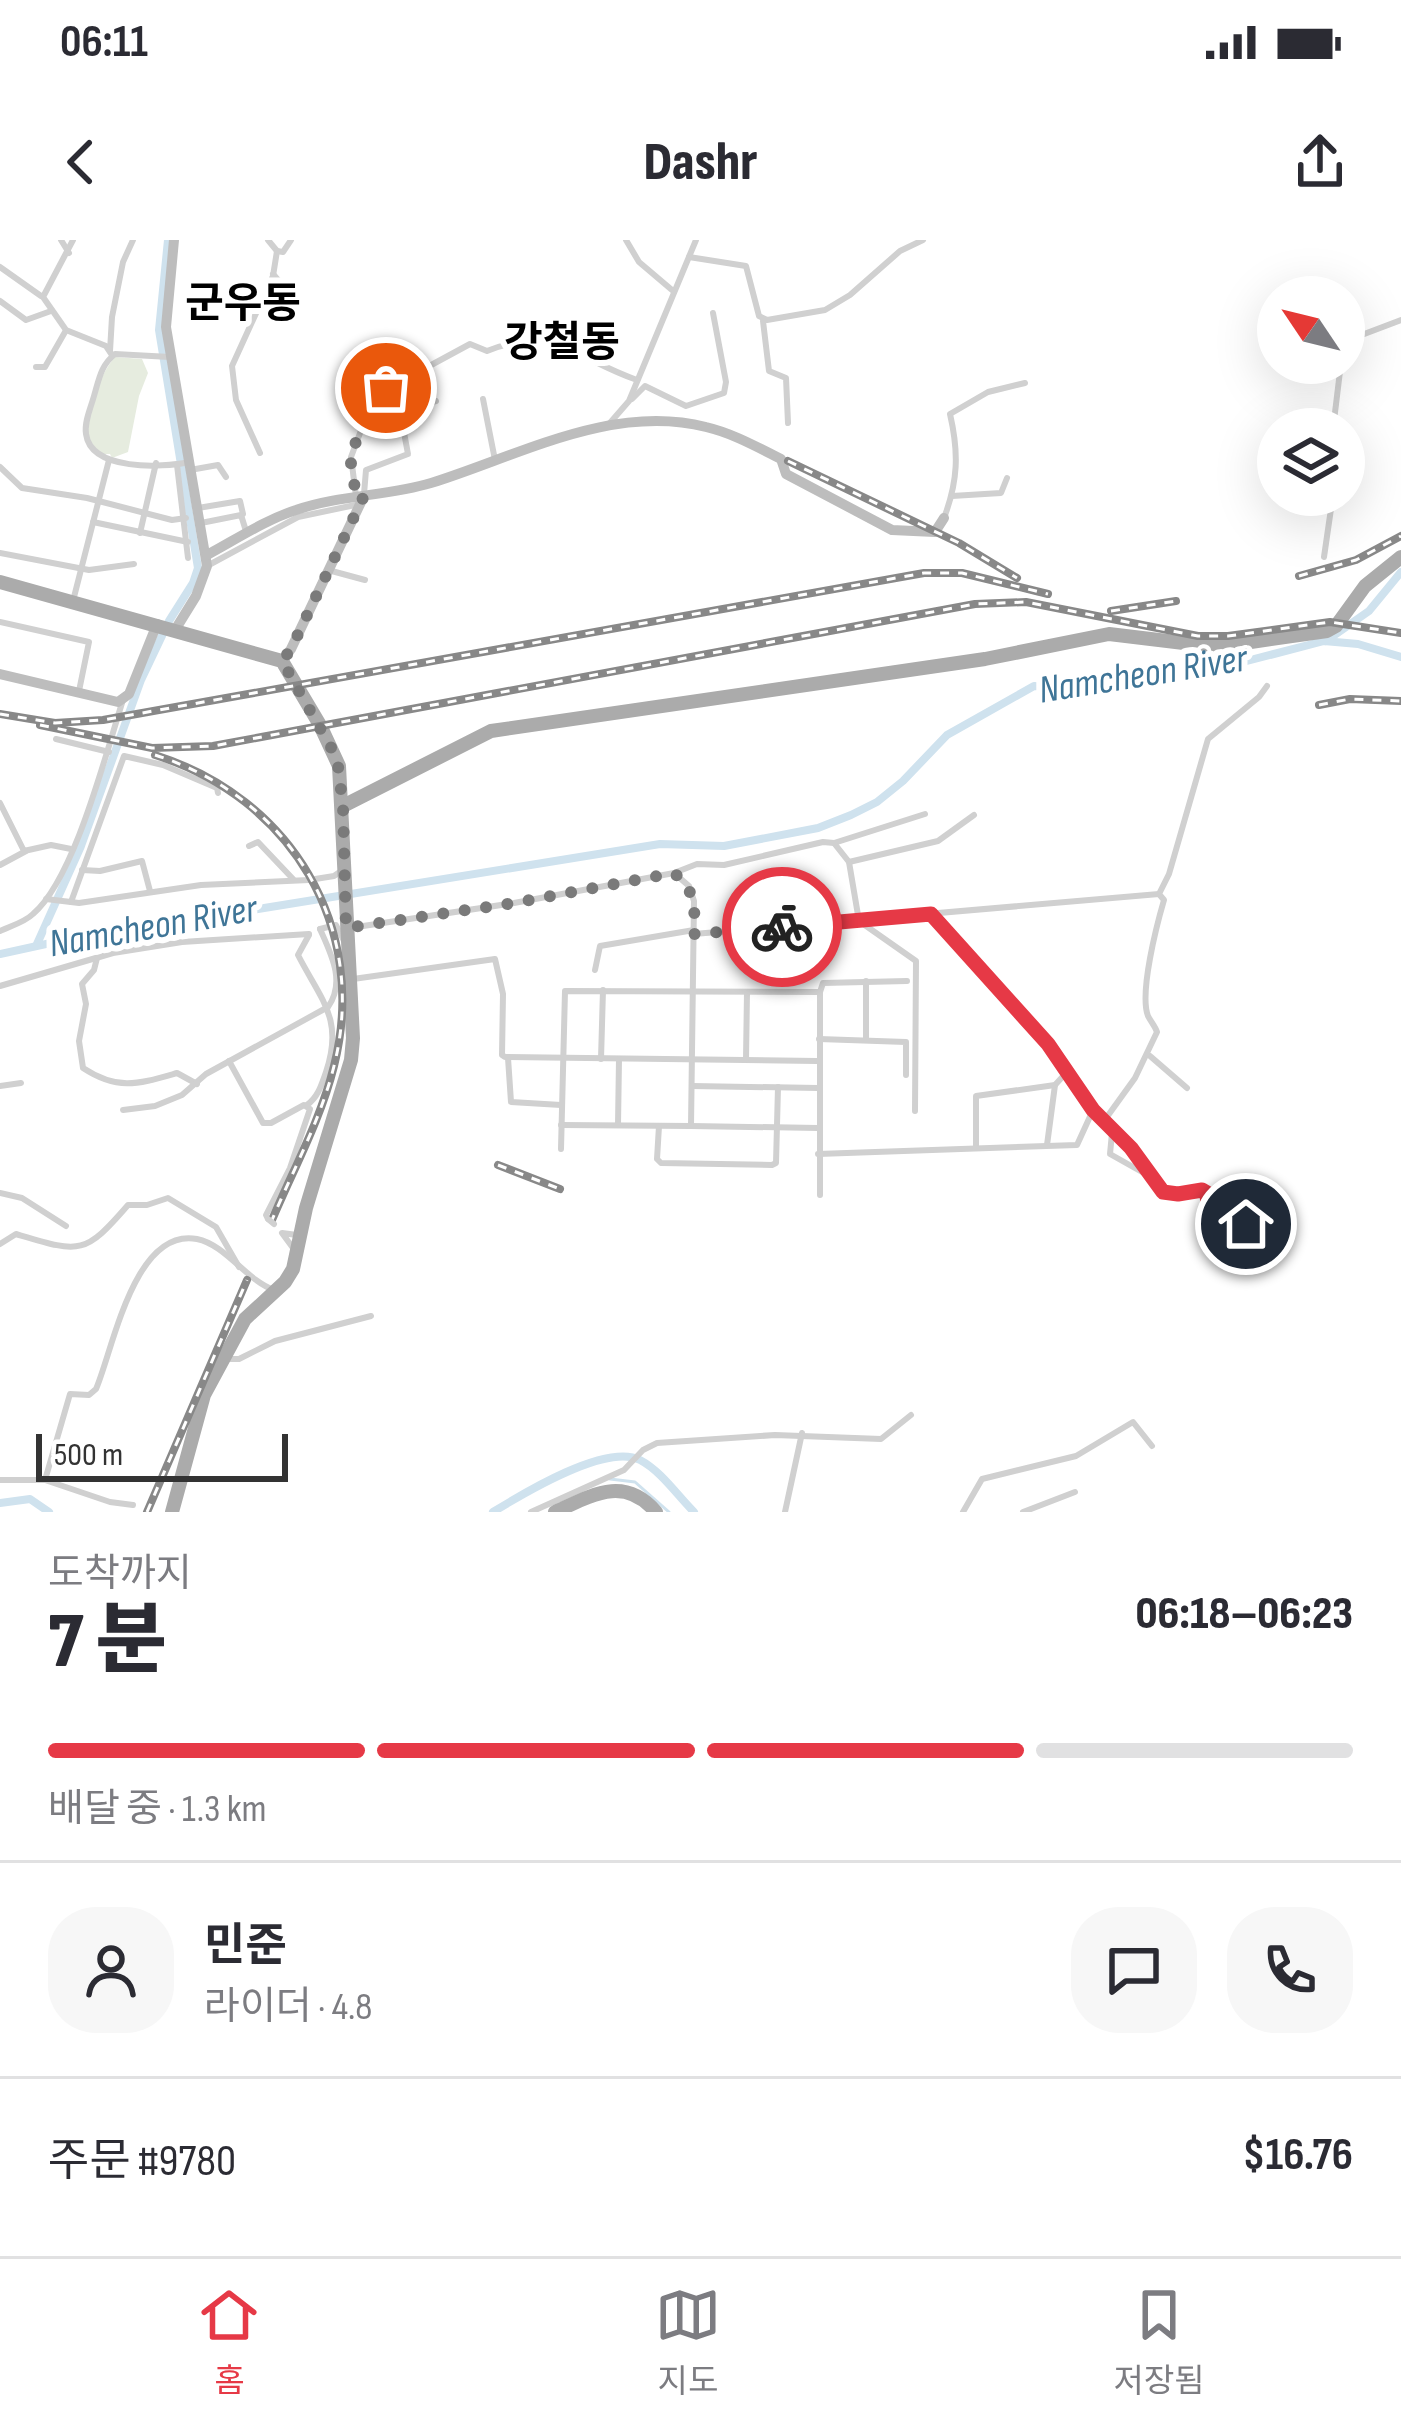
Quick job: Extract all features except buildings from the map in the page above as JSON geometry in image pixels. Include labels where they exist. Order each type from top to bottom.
[{"type":"main road","points":[[342,798],[358,798],[491,731],[985,659],[1109,634],[1217,647],[1327,631],[1336,626],[1365,586],[1401,557]]},
{"type":"main road","points":[[0,582],[282,661],[337,758],[352,1054],[291,1274],[245,1319],[224,1357],[198,1410],[172,1512]]},
{"type":"main road","points":[[555,1512],[598,1492],[622,1489],[639,1496],[656,1512]]},
{"type":"street","points":[[61,240],[69,253]]},
{"type":"street","points":[[43,297],[73,240]]},
{"type":"street","points":[[133,240],[112,317],[111,353],[101,370],[86,432],[91,446],[109,460],[134,465],[218,465],[226,476]]},
{"type":"street","points":[[0,931],[30,918],[52,900],[110,750],[124,700],[196,596],[207,561],[166,357],[165,316],[174,240]]},
{"type":"street","points":[[260,453],[237,404],[232,370],[273,274],[277,251],[268,240]]},
{"type":"street","points":[[277,251],[286,251],[291,240]]},
{"type":"street","points":[[626,240],[635,257],[672,290]]},
{"type":"street","points":[[629,401],[696,240]]},
{"type":"street","points":[[762,319],[825,310],[850,295],[900,250],[923,240]]},
{"type":"street","points":[[689,256],[746,266],[762,319],[769,371],[786,378],[788,423]]},
{"type":"street","points":[[0,267],[43,297],[66,331],[111,353],[166,357]]},
{"type":"street","points":[[273,274],[290,295],[288,315]]},
{"type":"street","points":[[0,301],[26,320],[51,311]]},
{"type":"street","points":[[606,426],[645,386],[686,406],[724,392],[727,386],[713,313]]},
{"type":"street","points":[[1365,334],[1401,320]]},
{"type":"street","points":[[36,367],[45,367],[66,331]]},
{"type":"street","points":[[360,500],[350,457],[374,396],[470,344],[487,351],[544,339],[637,380]]},
{"type":"street","points":[[207,561],[302,508],[422,485],[606,426],[662,422],[707,427],[781,459],[786,474],[892,530],[935,532],[958,481],[950,414],[988,392],[1025,383]]},
{"type":"street","points":[[484,399],[495,460]]},
{"type":"street","points":[[282,661],[360,500],[366,470],[407,454],[400,411],[436,401]]},
{"type":"street","points":[[73,601],[109,460]]},
{"type":"street","points":[[140,533],[156,463]]},
{"type":"street","points":[[185,465],[188,558]]},
{"type":"street","points":[[0,467],[22,488],[172,520],[186,518]]},
{"type":"street","points":[[952,496],[1001,493],[1006,478]]},
{"type":"street","points":[[198,508],[238,500],[247,534]]},
{"type":"street","points":[[201,523],[242,516]]},
{"type":"street","points":[[1324,557],[1330,516]]},
{"type":"street","points":[[93,522],[188,542]]},
{"type":"street","points":[[207,561],[247,534],[267,529]]},
{"type":"street","points":[[0,553],[81,569],[110,570],[134,564]]},
{"type":"street","points":[[328,570],[365,580]]},
{"type":"street","points":[[0,622],[89,642],[79,694]]},
{"type":"street","points":[[0,674],[114,702],[124,700]]},
{"type":"street","points":[[1159,894],[1208,739],[1267,686]]},
{"type":"street","points":[[56,740],[110,750],[122,759]]},
{"type":"street","points":[[71,902],[122,759],[128,754],[217,788],[218,793]]},
{"type":"street","points":[[0,803],[26,851]]},
{"type":"street","points":[[346,925],[514,903],[674,873],[697,864],[724,866],[834,843],[925,814]]},
{"type":"street","points":[[849,862],[938,841],[974,815]]},
{"type":"street","points":[[249,846],[258,842],[293,879]]},
{"type":"street","points":[[834,843],[849,862],[859,921],[916,961],[915,1111]]},
{"type":"street","points":[[0,865],[26,851],[52,845],[71,849]]},
{"type":"street","points":[[81,870],[100,871],[142,861],[150,890]]},
{"type":"street","points":[[52,900],[71,902],[150,890],[345,873]]},
{"type":"street","points":[[674,873],[691,891],[694,932],[691,1126]]},
{"type":"street","points":[[596,970],[600,946],[694,932],[1159,894]]},
{"type":"street","points":[[1104,1121],[1157,1032],[1148,1018],[1148,980],[1164,900],[1159,894]]},
{"type":"street","points":[[931,914],[1048,1044],[1093,1110],[1131,1148],[1154,1183]]},
{"type":"street","points":[[0,986],[97,958],[182,942],[309,934],[336,925],[347,948]]},
{"type":"street","points":[[123,1110],[162,1104],[197,1084],[206,1073],[328,1007],[336,994],[336,977],[320,929]]},
{"type":"street","points":[[229,1061],[263,1123],[316,1097],[332,1050],[328,1007],[298,955],[309,934]]},
{"type":"street","points":[[97,958],[82,984],[86,1010],[79,1059],[82,1068],[111,1084],[177,1073],[197,1084]]},
{"type":"street","points":[[350,979],[495,959],[502,994],[502,1055],[508,1058],[819,1061]]},
{"type":"street","points":[[866,981],[866,1040]]},
{"type":"street","points":[[820,1195],[823,983],[907,981]]},
{"type":"street","points":[[561,1149],[563,993],[568,989],[820,992]]},
{"type":"street","points":[[601,1059],[603,990]]},
{"type":"street","points":[[746,1060],[748,991]]},
{"type":"street","points":[[819,1039],[906,1042],[906,1075]]},
{"type":"street","points":[[1148,1054],[1187,1088]]},
{"type":"street","points":[[508,1058],[511,1102],[561,1105]]},
{"type":"street","points":[[618,1125],[619,1059]]},
{"type":"street","points":[[1047,1145],[1055,1085],[1066,1073]]},
{"type":"street","points":[[0,1086],[21,1083]]},
{"type":"street","points":[[976,1146],[978,1095],[1055,1085]]},
{"type":"street","points":[[692,1086],[818,1088]]},
{"type":"street","points":[[659,1126],[659,1162],[775,1164],[778,1088]]},
{"type":"street","points":[[297,1253],[266,1214],[304,1131],[307,1105]]},
{"type":"street","points":[[818,1154],[1077,1145],[1093,1110]]},
{"type":"street","points":[[561,1125],[818,1128]]},
{"type":"street","points":[[1112,1130],[1110,1154],[1167,1194],[1205,1191],[1212,1211],[1247,1210],[1250,1229]]},
{"type":"street","points":[[0,1193],[22,1198],[66,1226]]},
{"type":"street","points":[[0,1244],[18,1234],[65,1247],[89,1245],[100,1239],[128,1205],[168,1198],[216,1227],[241,1270]]},
{"type":"street","points":[[282,1233],[300,1235]]},
{"type":"street","points":[[45,1480],[70,1394],[88,1395],[96,1389],[113,1331],[151,1259],[176,1241],[200,1240],[276,1291]]},
{"type":"street","points":[[224,1357],[239,1359],[275,1341],[371,1316]]},
{"type":"street","points":[[531,1512],[630,1464],[640,1452],[674,1441],[775,1435],[881,1439],[910,1415]]},
{"type":"street","points":[[964,1512],[982,1480],[1076,1456],[1133,1422],[1152,1446]]},
{"type":"street","points":[[785,1512],[801,1436]]},
{"type":"street","points":[[0,1480],[45,1480],[110,1502],[134,1505]]},
{"type":"street","points":[[1023,1512],[1075,1492]]},
{"type":"shaded area","points":[[115,357],[142,359],[148,373],[128,452],[112,458],[98,451],[87,430],[94,395]]},
{"type":"waterway","points":[[37,944],[81,846],[141,680],[198,568],[159,330],[168,240]]},
{"type":"waterway","points":[[1326,641],[1369,611],[1401,572]]},
{"type":"waterway","name":"Namcheon River","points":[[0,954],[78,937],[176,932],[258,909],[660,844],[724,846],[818,828],[877,802],[947,735],[1034,686],[1065,688],[1147,674],[1216,669],[1324,641],[1358,644],[1401,657]]},
{"type":"waterway","points":[[493,1512],[565,1472],[625,1457],[655,1470],[694,1512]]},
{"type":"waterway","points":[[610,1479],[635,1482],[669,1512]]},
{"type":"waterway","points":[[0,1503],[30,1499],[49,1512]]},
{"type":"railway","points":[[788,461],[959,543],[1017,578]]},
{"type":"railway","points":[[1299,576],[1356,560],[1401,536]]},
{"type":"railway","points":[[0,714],[55,723],[103,720],[924,573],[962,573],[1048,594]]},
{"type":"railway","points":[[1111,611],[1176,601]]},
{"type":"railway","points":[[40,725],[152,748],[213,746],[975,604],[1026,602],[1198,636],[1330,622],[1401,633]]},
{"type":"railway","points":[[1319,705],[1350,699],[1401,701]]},
{"type":"railway","points":[[155,755],[203,775],[245,802],[281,836],[309,874],[329,918],[340,965],[342,1014],[334,1066],[272,1220]]},
{"type":"railway","points":[[498,1165],[560,1189]]},
{"type":"railway","points":[[147,1512],[247,1280]]},
{"type":"way so far","points":[[386,388],[374,396],[350,457],[357,499],[363,498],[282,661],[337,758],[346,928],[674,873],[689,886],[694,901],[694,934],[782,927]]},
{"type":"district","name":"군우동","points":[[243,304]]},
{"type":"district","name":"강철동","points":[[562,343]]},
{"type":"route","points":[[782,927],[931,914],[1048,1044],[1093,1110],[1131,1148],[1163,1192],[1202,1190],[1212,1211],[1247,1210],[1246,1224]]}]
